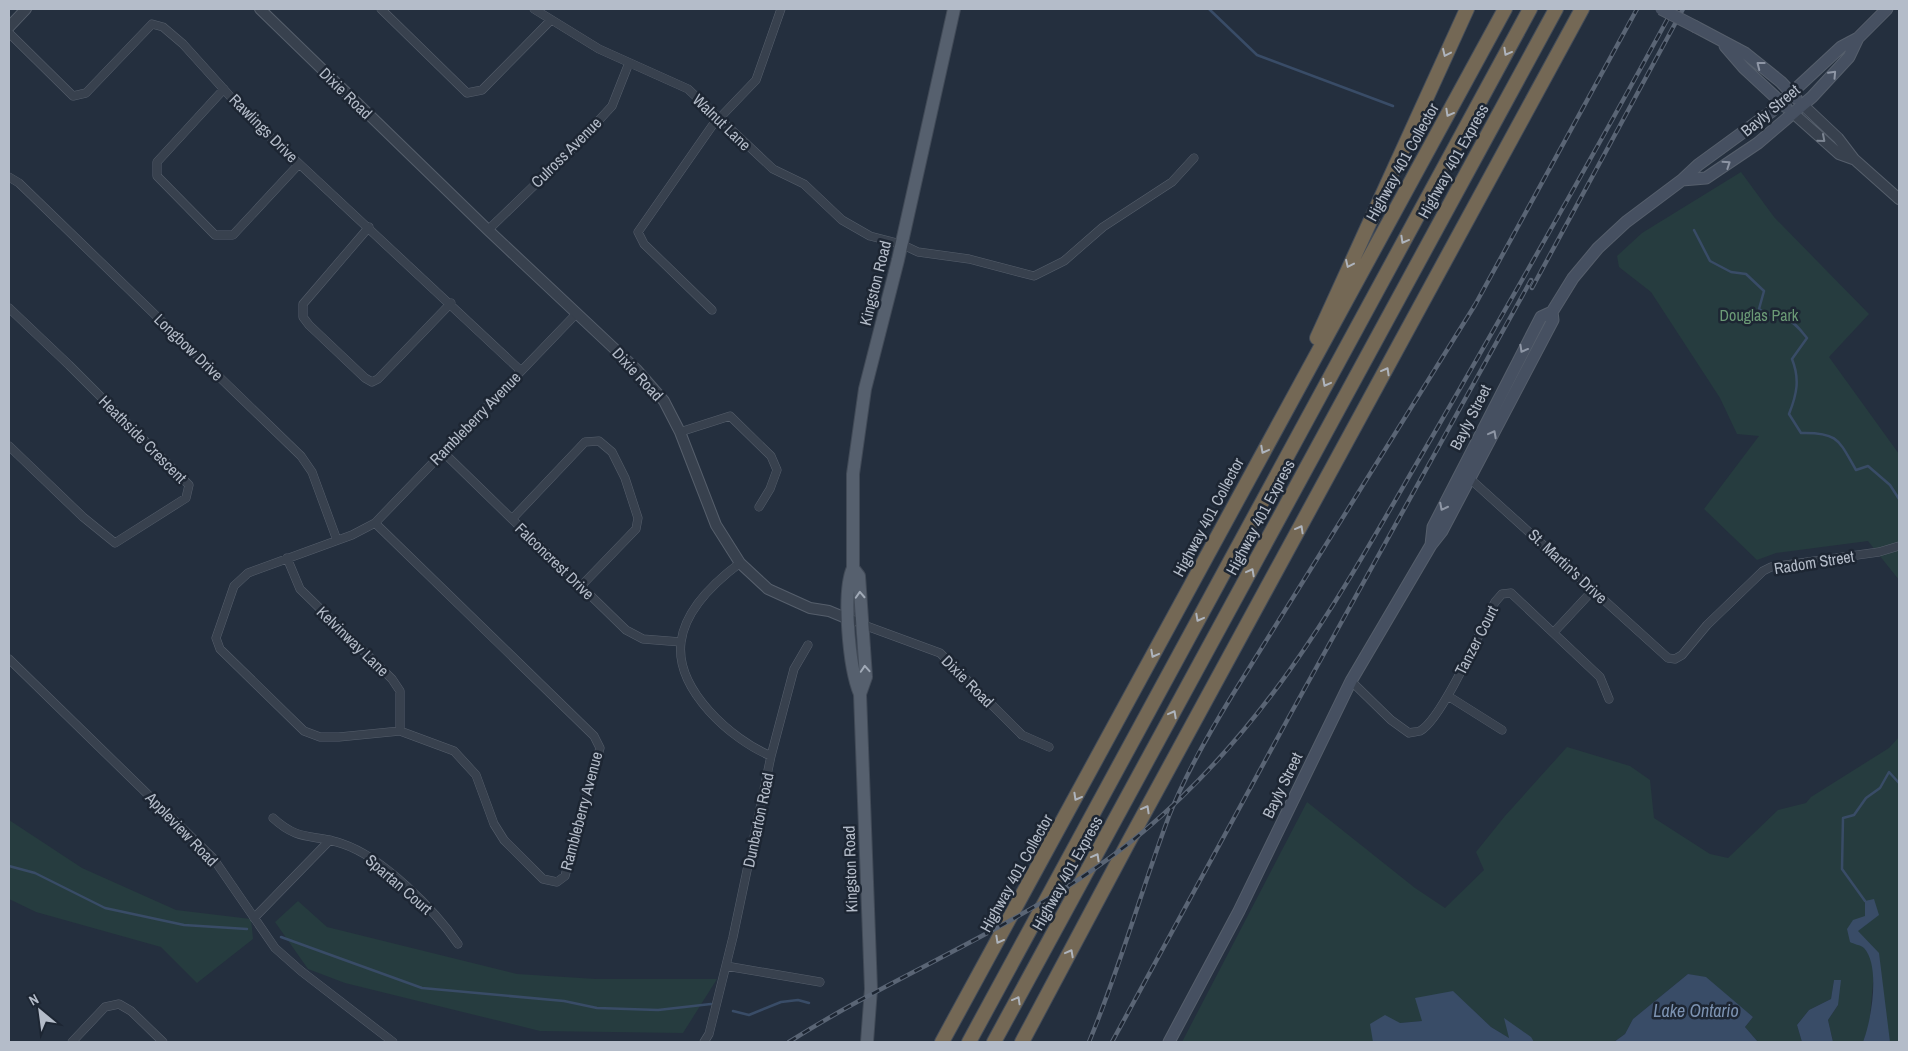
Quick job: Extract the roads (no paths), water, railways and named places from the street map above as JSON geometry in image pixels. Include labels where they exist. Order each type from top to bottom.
[{"type":"highway","points":[[1288,407],[1327,312],[1467,9]]},
{"type":"highway","name":"Highway 401 Collector","points":[[942,1042],[1505,9]]},
{"type":"highway","name":"Highway 401 Express","points":[[969,1042],[1530,9]]},
{"type":"highway","name":"Highway 401 Express","points":[[994,1042],[1556,9]]},
{"type":"highway","points":[[1022,1042],[1128,843],[1582,9]]},
{"type":"main road","name":"Kingston Road","points":[[867,1042],[871,989],[860,694],[854,681],[848,619],[848,578],[853,568],[853,474],[858,429],[867,378],[901,244],[954,9]]},
{"type":"main road","points":[[1661,9],[1745,53],[1802,105]]},
{"type":"main road","name":"Bayly Street","points":[[1169,1042],[1239,911],[1352,680],[1431,545],[1442,531],[1466,474],[1553,320],[1552,312],[1573,278],[1598,248],[1651,202],[1782,103],[1841,47],[1858,38],[1887,9]]},
{"type":"main road","name":"Bayly Street","points":[[1682,180],[1706,178],[1758,143],[1802,105],[1850,56],[1858,38]]},
{"type":"main road","points":[[1722,42],[1744,68],[1793,113]]},
{"type":"main road","name":"Kingston Road","points":[[853,568],[859,576],[866,678],[860,694]]},
{"type":"street","points":[[9,27],[26,9]]},
{"type":"street","name":"Dixie Road","points":[[260,9],[488,230],[642,375],[664,401],[680,432],[716,524],[740,563],[768,589],[810,608],[829,611],[940,653],[1022,736],[1049,747]]},
{"type":"street","points":[[381,9],[467,93],[482,90],[550,20]]},
{"type":"street","name":"Walnut Lane","points":[[534,9],[599,49],[688,89],[773,169],[804,184],[842,220],[870,236],[901,244],[918,252],[969,259],[1034,276],[1064,261],[1103,227],[1172,182],[1194,158]]},
{"type":"street","points":[[712,310],[644,244],[638,232],[696,148],[720,118],[756,80],[781,9]]},
{"type":"street","name":"Rawlings Drive","points":[[9,33],[73,96],[86,92],[152,24],[163,27],[183,44],[247,114],[299,164],[451,303],[520,370]]},
{"type":"street","name":"Culross Avenue","points":[[488,230],[578,143],[612,106],[629,63]]},
{"type":"street","points":[[224,89],[158,162],[157,176],[215,235],[233,235],[299,164]]},
{"type":"street","points":[[1802,105],[1838,138],[1854,159],[1899,199]]},
{"type":"street","points":[[1793,113],[1839,154],[1854,159]]},
{"type":"street","name":"Longbow Drive","points":[[9,177],[20,183],[301,456],[312,472],[338,540]]},
{"type":"street","points":[[369,227],[303,304],[303,317],[309,325],[365,378],[372,382],[378,379],[451,303]]},
{"type":"street","name":"Heathside Crescent","points":[[9,308],[189,485],[186,498],[115,543],[83,517],[9,446]]},
{"type":"street","name":"Rambleberry Avenue","points":[[375,523],[594,736],[600,748],[565,876],[557,882],[543,879],[504,840],[494,824],[476,775],[454,751],[400,731],[338,737],[320,737],[304,731],[220,648],[216,638],[234,586],[248,573],[338,540],[375,523],[520,370],[576,314]]},
{"type":"street","points":[[680,432],[730,416],[771,456],[777,470],[770,489],[759,507]]},
{"type":"street","points":[[512,519],[585,442],[599,441],[612,452],[625,478],[638,518],[636,529],[582,585]]},
{"type":"street","name":"Falconcrest Drive","points":[[443,452],[582,585],[626,630],[643,639],[681,642]]},
{"type":"street","name":"St. Martin's Drive","points":[[1466,474],[1668,658],[1675,659]]},
{"type":"street","name":"Radom Street","points":[[1675,659],[1682,655],[1706,625],[1762,570],[1770,567],[1879,552],[1899,546]]},
{"type":"street","name":"Kelvinway Lane","points":[[287,558],[300,589],[400,691],[400,731]]},
{"type":"street","points":[[681,642],[691,615],[702,599],[740,563]]},
{"type":"street","points":[[1554,632],[1594,590]]},
{"type":"street","name":"Tanzer Court","points":[[1352,680],[1392,720],[1409,732],[1419,732],[1427,725],[1448,696],[1495,602],[1502,594],[1511,593],[1600,677],[1609,699]]},
{"type":"street","name":"Dunbarton Road","points":[[681,642],[688,680],[699,697],[738,739],[771,756],[726,966],[709,1034],[704,1042]]},
{"type":"street","points":[[771,756],[794,670],[808,645]]},
{"type":"street","name":"Appleview Road","points":[[9,659],[213,858],[275,948],[301,971],[393,1042]]},
{"type":"street","points":[[1448,696],[1502,730]]},
{"type":"street","name":"Spartan Court","points":[[273,818],[296,835],[330,840],[361,851],[380,863],[444,924],[458,944]]},
{"type":"street","points":[[254,918],[330,840]]},
{"type":"street","points":[[726,966],[820,982]]},
{"type":"street","points":[[72,1042],[105,1007],[119,1004],[131,1011],[163,1042]]},
{"type":"water","points":[[1874,899],[1879,915],[1858,931],[1879,953],[1890,1042],[1863,1042],[1869,1021],[1873,994],[1872,967],[1869,956],[1864,948],[1850,942],[1847,929],[1853,920],[1865,916],[1865,901]]},
{"type":"water","name":"Lake Ontario","points":[[1688,974],[1706,977],[1753,1017],[1745,1027],[1758,1042],[1614,1042],[1625,1034],[1633,1019]]},
{"type":"water","points":[[1834,980],[1841,980],[1838,1005],[1828,1020],[1833,1042],[1802,1042],[1797,1025],[1809,1010],[1831,999]]},
{"type":"water","points":[[1453,991],[1491,1027],[1509,1038],[1504,1018],[1531,1037],[1534,1042],[1373,1042],[1370,1024],[1385,1015],[1400,1023],[1422,1021],[1415,998]]},
{"type":"waterway","points":[[1209,9],[1257,55],[1393,106]]},
{"type":"waterway","points":[[1694,230],[1710,261],[1731,272],[1746,274],[1764,291],[1759,309],[1762,312],[1789,320],[1807,338],[1792,359],[1797,380],[1794,400],[1789,414],[1801,433],[1823,434],[1836,440],[1846,452],[1856,470],[1868,466],[1890,485],[1899,499]]},
{"type":"waterway","points":[[1865,901],[1842,869],[1843,818],[1854,815],[1866,798],[1880,788],[1889,772],[1899,783]]},
{"type":"waterway","points":[[9,866],[35,873],[105,908],[184,925],[247,929]]},
{"type":"waterway","points":[[281,937],[422,988],[564,1001],[597,1008],[658,1010],[711,1004]]},
{"type":"waterway","points":[[733,1011],[749,1015],[781,1002],[798,1000],[809,1003]]},
{"type":"railway","points":[[1089,1042],[1111,986],[1169,816],[1198,754],[1215,723],[1475,305],[1637,9]]},
{"type":"railway","points":[[789,1042],[878,990],[1015,918],[1060,892],[1103,863],[1144,831],[1191,788],[1233,743],[1271,696],[1306,647],[1338,597],[1463,384],[1673,9]]},
{"type":"railway","points":[[1532,288],[1683,9]]},
{"type":"railway","points":[[1112,1042],[1290,715],[1531,280]]},
{"type":"park label","name":"Douglas Park","points":[[1759,315]]}]
